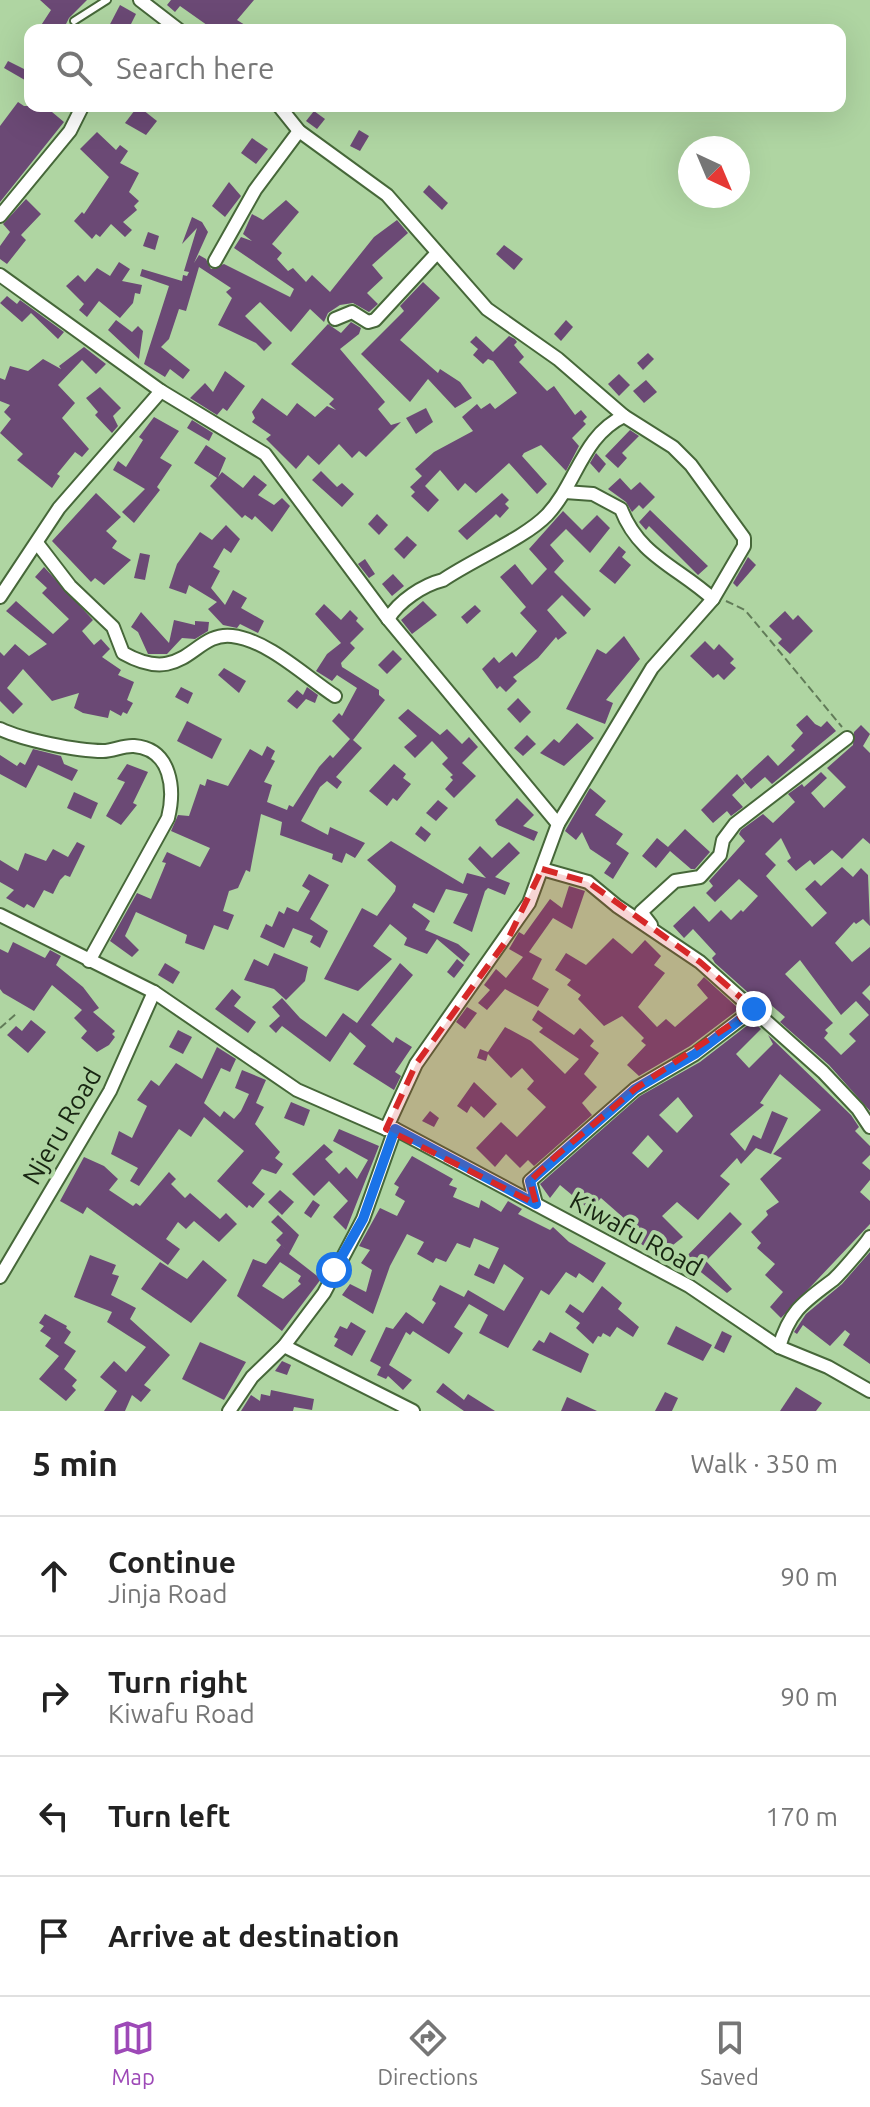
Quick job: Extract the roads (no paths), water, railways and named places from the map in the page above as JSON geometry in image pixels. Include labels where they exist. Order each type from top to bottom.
[{"type":"street","points":[[140,0],[171,24]]},
{"type":"street","points":[[0,216],[70,131],[80,112]]},
{"type":"street","points":[[229,1411],[252,1377],[284,1346],[324,1293],[363,1219],[391,1129],[416,1064],[509,937],[529,903],[558,824],[652,668],[713,599],[744,546],[744,538],[691,465],[673,447],[624,416],[558,359],[487,309],[387,195],[299,131],[284,112]]},
{"type":"street","points":[[215,261],[255,190],[299,131]]},
{"type":"street","points":[[335,319],[352,312],[368,322],[375,320],[436,254]]},
{"type":"street","points":[[0,275],[161,391],[265,454],[388,619],[558,824]]},
{"type":"street","points":[[0,597],[94,465],[137,422],[161,391]]},
{"type":"street","points":[[388,619],[394,609],[426,584],[443,580],[541,521],[565,492],[578,462],[600,431],[624,416]]},
{"type":"street","points":[[565,492],[593,494],[621,509],[630,532],[672,570],[689,578],[713,599]]},
{"type":"street","points":[[37,543],[70,586],[113,627],[123,653],[141,663],[165,665],[190,655],[219,636],[233,636],[270,653],[335,696]]},
{"type":"street","points":[[0,729],[45,743],[103,751],[135,746],[154,755],[172,779],[173,798],[168,818],[89,961]]},
{"type":"street","points":[[655,930],[641,912],[675,881],[700,877],[720,855],[723,840],[735,824],[847,738]]},
{"type":"street","points":[[542,869],[588,882],[617,906],[700,962],[823,1072],[870,1127]]},
{"type":"street","name":"Kiwafu Road","points":[[0,915],[154,992],[297,1090],[391,1129],[536,1204],[689,1286],[779,1347],[828,1367],[870,1391]]},
{"type":"street","name":"Njeru Road","points":[[0,1277],[110,1091],[154,992]]},
{"type":"street","points":[[536,1204],[530,1181],[556,1156],[635,1089],[695,1054],[754,1009]]},
{"type":"street","points":[[779,1347],[787,1321],[807,1299],[834,1280],[870,1237]]},
{"type":"street","points":[[284,1346],[413,1411]]},
{"type":"lane","points":[[74,21],[107,0]]}]
